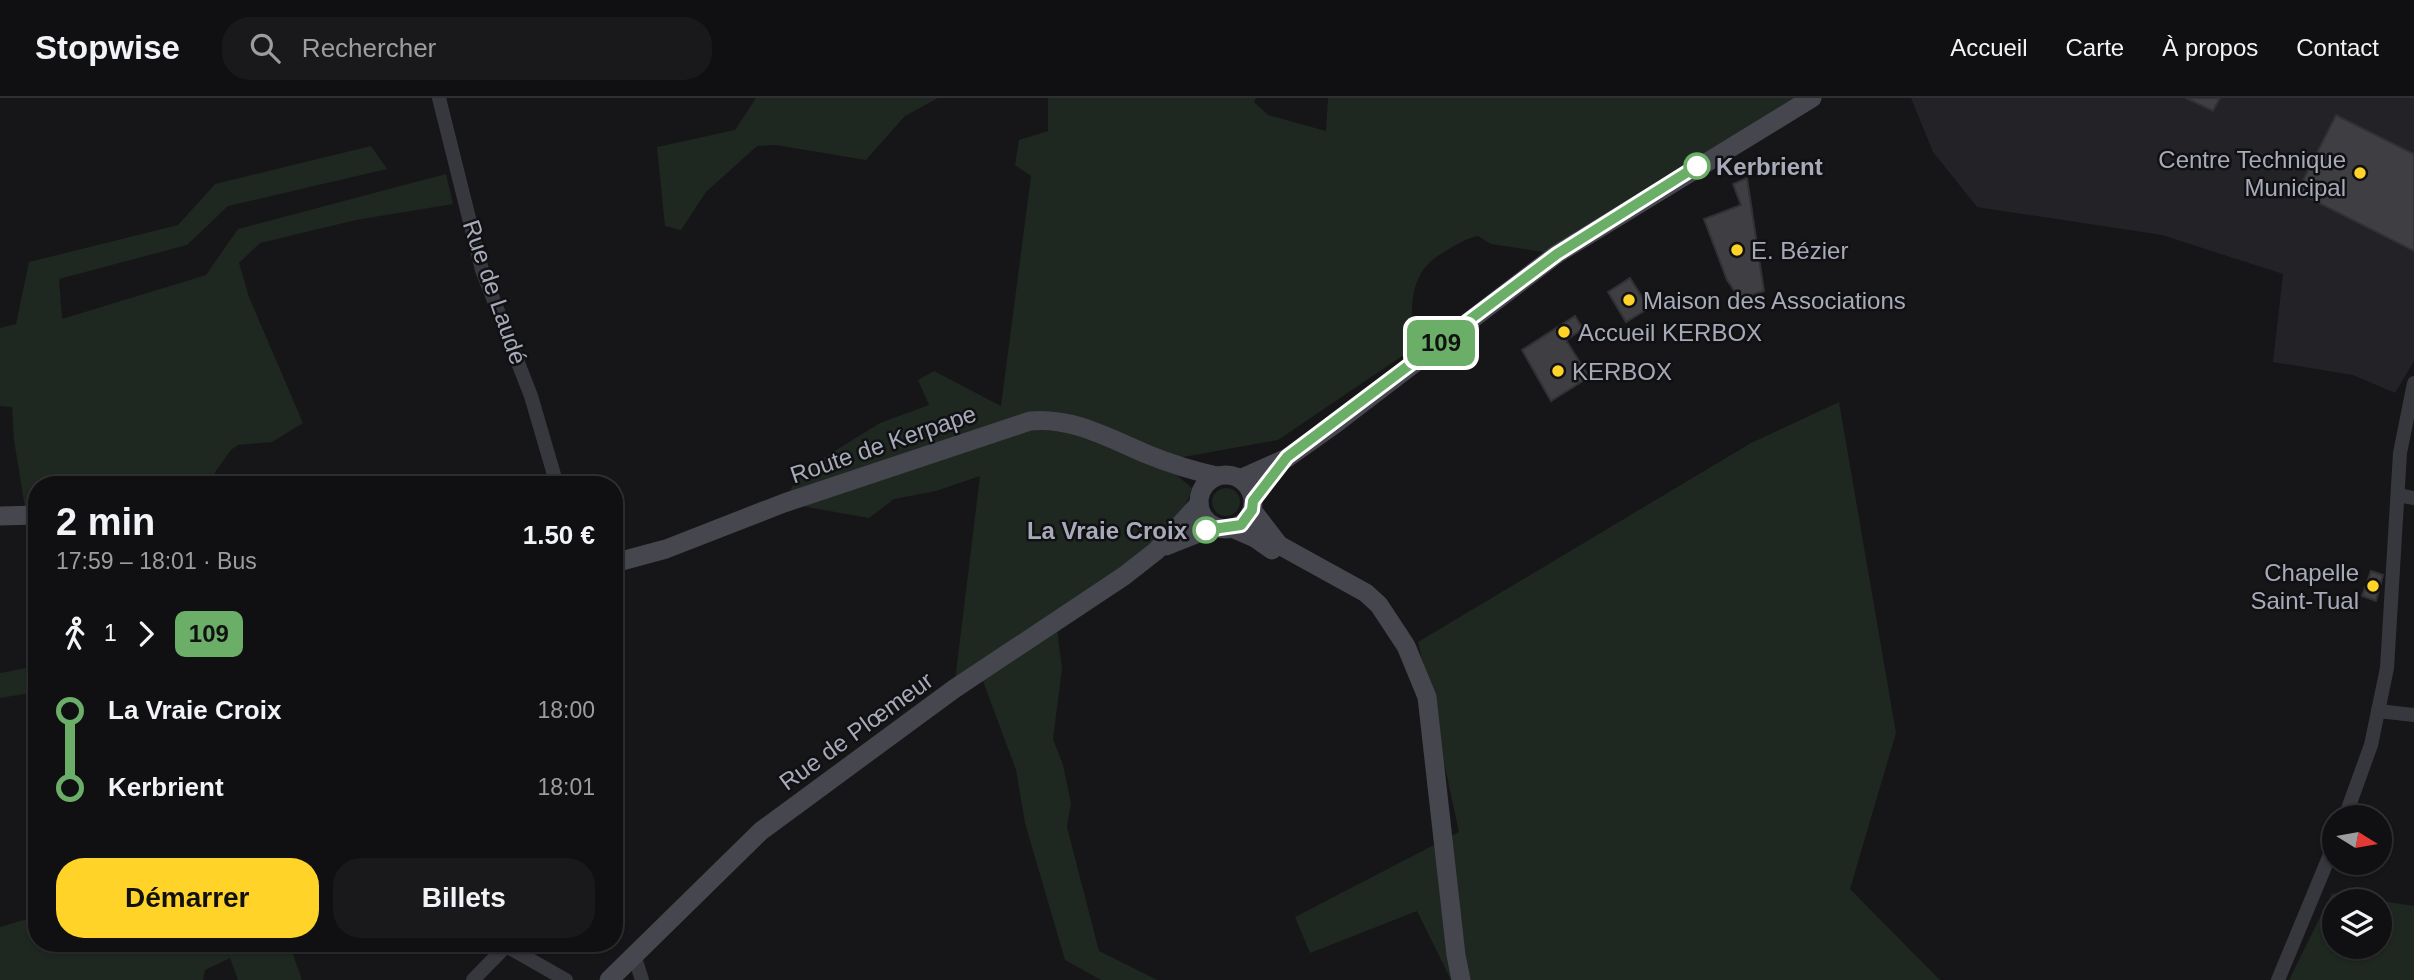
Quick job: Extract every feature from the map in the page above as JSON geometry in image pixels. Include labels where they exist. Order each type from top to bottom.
[{"type":"main road","points":[[1395,630],[1360,600],[1332,582],[1293,564],[1255,538],[1223,527],[1201,513],[1199,499],[1203,486],[1217,476],[1240,478],[1287,457],[1557,254],[1812,98]]},
{"type":"main road","name":"Route de Kerpape","points":[[623,561],[666,549],[784,503],[1030,421],[1053,421],[1081,426],[1168,462],[1217,476]]},
{"type":"main road","points":[[1223,527],[1241,525],[1287,457]]},
{"type":"main road","name":"Route de Kerpape","points":[[1168,462],[1184,473],[1199,499]]},
{"type":"main road","points":[[1240,478],[1251,492],[1252,506],[1279,545],[1366,593],[1379,605],[1406,646],[1427,697],[1461,980]]},
{"type":"main road","name":"Rue de Plœmeur","points":[[613,979],[761,831],[868,750],[1124,576],[1156,551],[1199,499]]},
{"type":"main road","points":[[0,516],[28,515]]},
{"type":"main road","name":"Rue de Plœmeur","points":[[1156,551],[1223,527]]},
{"type":"street","name":"Rue de Laudé","points":[[439,98],[482,270],[531,396],[554,476]]},
{"type":"street","points":[[2349,805],[2371,745],[2387,668],[2400,453],[2414,383]]},
{"type":"street","points":[[2398,495],[2414,498]]},
{"type":"street","points":[[2378,711],[2414,715]]},
{"type":"street","points":[[2278,980],[2322,874]]},
{"type":"street","points":[[473,980],[498,952]]},
{"type":"street","points":[[516,952],[566,980]]},
{"type":"street","points":[[635,955],[642,980]]},
{"type":"shaded area","points":[[756,98],[938,98],[905,116],[866,160],[776,145],[757,146],[706,192],[681,230],[665,226],[657,147],[735,130]]},
{"type":"shaded area","points":[[1048,98],[1256,98],[1254,102],[1268,115],[1326,131],[1328,98],[1801,98],[1557,254],[1491,244],[1478,236],[1460,242],[1444,252],[1423,271],[1417,282],[1412,306],[1414,348],[1278,440],[1178,458],[1173,472],[1192,488],[1184,508],[1171,527],[1135,563],[1056,621],[1062,669],[1053,739],[1063,765],[1071,803],[1067,827],[1099,951],[1157,980],[1101,980],[1065,960],[1025,823],[1016,770],[980,673],[954,689],[980,476],[936,491],[894,499],[869,518],[784,503],[799,473],[880,423],[929,405],[918,380],[934,371],[1001,406],[1031,176],[1015,165],[1019,140],[1048,131]]},
{"type":"shaded area","points":[[1911,98],[2414,98],[2414,361],[2395,393],[2353,375],[2273,362],[2283,274],[2162,235],[1977,207],[1933,152]]},
{"type":"shaded area","points":[[371,146],[387,169],[228,206],[187,245],[59,279],[62,319],[206,275],[238,229],[446,174],[453,204],[356,220],[260,243],[239,263],[249,297],[303,423],[272,442],[238,445],[231,450],[215,476],[28,476],[28,508],[25,508],[14,440],[12,407],[0,406],[0,328],[16,324],[29,262],[178,225],[215,184]]},
{"type":"shaded area","points":[[1839,402],[1896,733],[1850,889],[1940,980],[1451,980],[1417,911],[1310,953],[1295,917],[1459,832],[1418,642],[1751,443]]},
{"type":"shaded area","points":[[1226,488],[1236,492],[1240,502],[1236,512],[1226,516],[1216,512],[1212,502],[1216,492]]},
{"type":"shaded area","points":[[28,668],[28,693],[0,698],[0,673]]},
{"type":"shaded area","points":[[2392,903],[2414,906],[2414,980],[2289,980],[2322,913],[2322,959],[2392,959]]},
{"type":"shaded area","points":[[28,919],[28,952],[292,952],[302,980],[238,980],[230,958],[205,970],[203,980],[0,980],[0,927]]},
{"type":"building","points":[[2186,98],[2220,98],[2213,111]]},
{"type":"building","name":"Centre Technique Municipal","points":[[2336,115],[2414,154],[2414,251],[2297,192]]},
{"type":"building","name":"E. Bézier","points":[[1747,178],[1764,291],[1740,299],[1727,280],[1704,219],[1741,205],[1733,184]]},
{"type":"building","name":"Maison des Associations","points":[[1630,278],[1649,308],[1626,322],[1608,292]]},
{"type":"building","name":"KERBOX","points":[[1575,316],[1583,329],[1566,340],[1589,377],[1551,401],[1522,350]]},
{"type":"building","name":"Chapelle Saint-Tual","points":[[2371,571],[2383,575],[2376,601],[2362,596]]},
{"type":"bus line","name":"109","points":[[1206,530],[1241,525],[1247,519],[1253,501],[1261,489],[1287,457],[1335,424],[1557,254],[1697,166]]},
{"type":"place","name":"Kerbrient","points":[[1697,166]]},
{"type":"place","name":"Centre Technique Municipal","points":[[2360,173]]},
{"type":"place","name":"E. Bézier","points":[[1737,250]]},
{"type":"place","name":"Maison des Associations","points":[[1629,300]]},
{"type":"place","name":"Accueil KERBOX","points":[[1564,332]]},
{"type":"place","name":"KERBOX","points":[[1558,371]]},
{"type":"place","name":"La Vraie Croix","points":[[1206,530]]},
{"type":"place","name":"Chapelle Saint-Tual","points":[[2373,586]]}]
